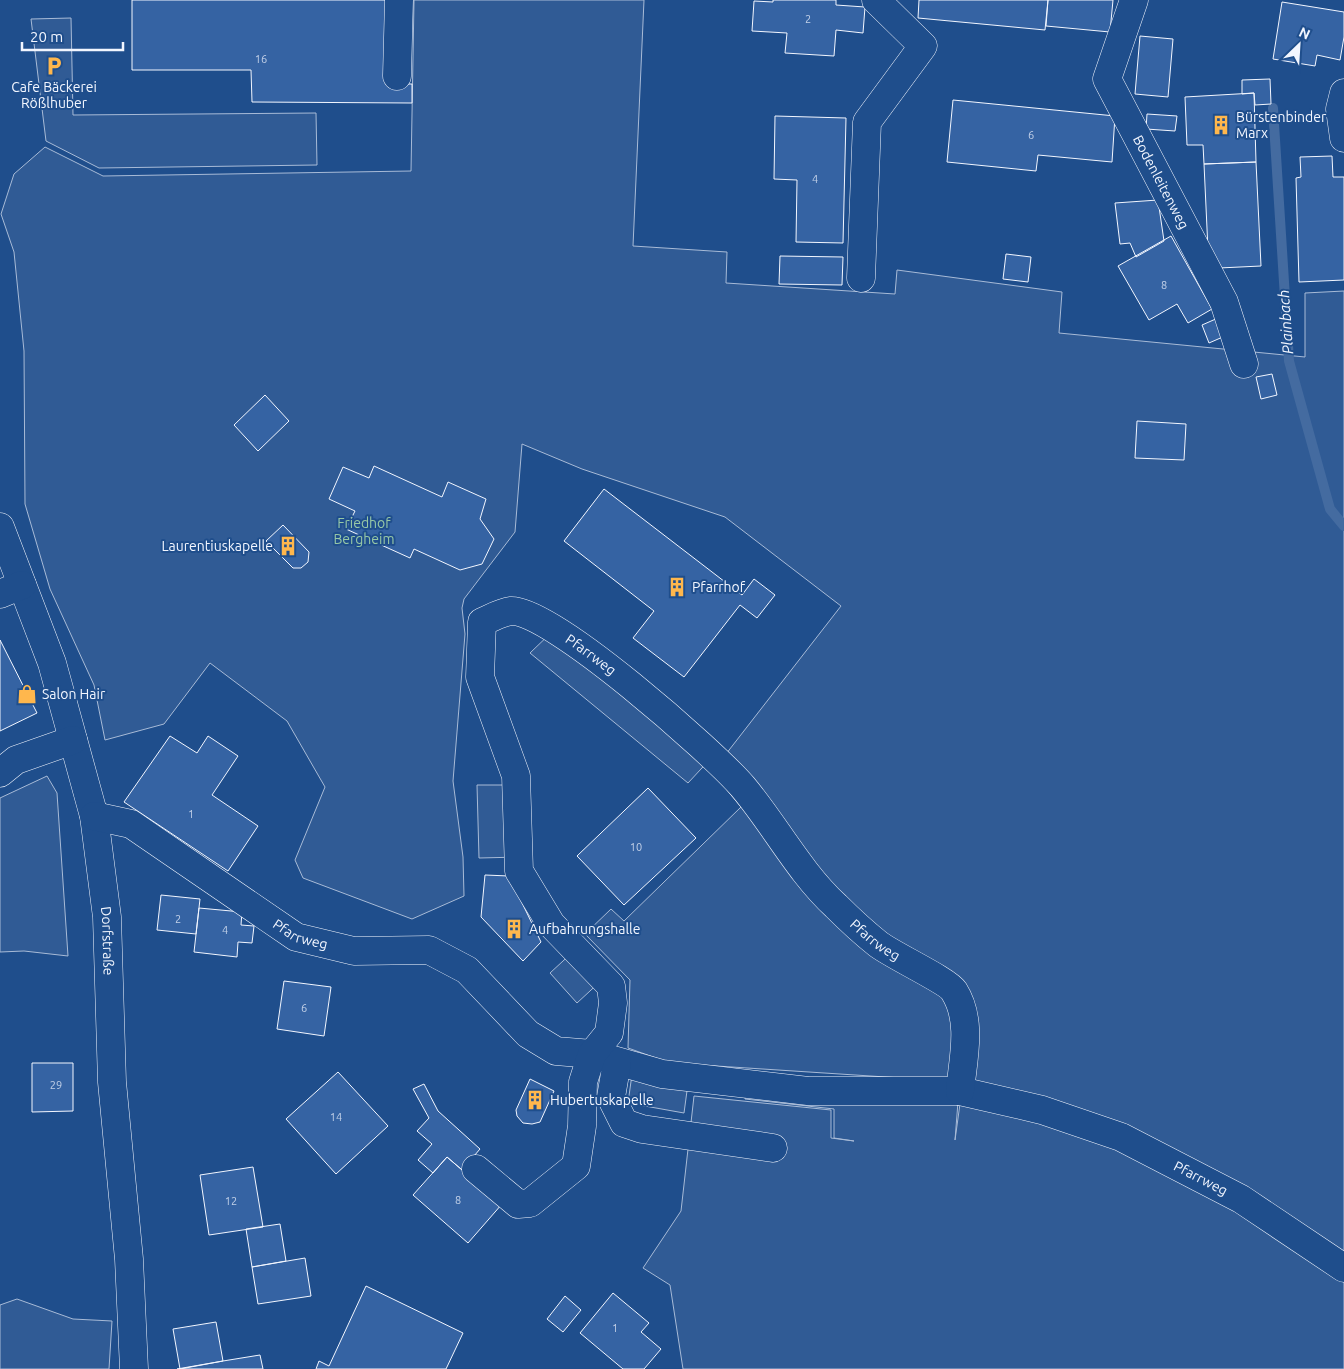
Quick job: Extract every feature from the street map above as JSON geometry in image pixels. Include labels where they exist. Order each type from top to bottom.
[{"type":"street","points":[[397,76],[399,0]]},
{"type":"street","points":[[861,278],[868,122],[923,46],[876,0]]},
{"type":"street","name":"Bodenleitenweg","points":[[1134,0],[1107,79],[1224,302],[1244,364]]},
{"type":"street","points":[[1344,93],[1340,108],[1344,138]]},
{"type":"street","name":"Dorfstraße","points":[[0,528],[11,590],[52,663],[94,816],[107,917],[112,1082],[129,1259],[134,1369]]},
{"type":"street","name":"Pfarrweg","points":[[605,1058],[613,1003],[611,986],[551,924],[519,871],[516,776],[480,677],[482,622],[511,611],[536,618],[597,659],[670,717],[737,781],[834,904],[878,945],[954,990],[966,1026],[960,1091]]},
{"type":"street","points":[[0,774],[16,760],[73,740]]},
{"type":"street","name":"Pfarrweg","points":[[94,816],[131,824],[296,937],[354,951],[429,950],[467,970],[528,1034],[556,1050],[605,1058],[662,1074],[808,1091],[960,1091],[1042,1110],[1121,1137],[1241,1199],[1344,1268]]},
{"type":"street","points":[[605,1058],[611,1097],[624,1123],[642,1130],[773,1148]]},
{"type":"street","points":[[476,1169],[518,1204],[530,1203],[576,1166],[582,1126],[583,1082],[605,1058]]},
{"type":"shaded area","points":[[414,0],[644,0],[633,246],[727,252],[726,283],[895,294],[897,270],[1062,292],[1059,333],[1305,357],[1305,293],[1344,291],[1344,1369],[683,1369],[670,1285],[643,1268],[681,1211],[694,1096],[831,1110],[831,1138],[854,1141],[834,1138],[834,1109],[745,1099],[746,1082],[958,1102],[955,1140],[963,1082],[670,1063],[628,1048],[630,980],[585,934],[611,909],[624,921],[741,807],[712,772],[841,606],[725,517],[582,469],[522,444],[515,532],[464,599],[462,608],[465,634],[453,781],[463,857],[464,896],[412,919],[303,878],[295,860],[325,787],[287,721],[210,663],[164,724],[105,740],[94,685],[50,589],[25,504],[24,351],[14,252],[1,214],[14,174],[45,147],[103,176],[411,171]]},
{"type":"shaded area","name":"Cafe Bäckerei Rößlhuber","points":[[71,18],[73,115],[316,113],[317,165],[99,168],[46,141],[31,19]]},
{"type":"shaded area","points":[[555,629],[714,755],[688,783],[530,653]]},
{"type":"shaded area","points":[[47,776],[57,793],[68,956],[24,951],[0,952],[0,798]]},
{"type":"shaded area","points":[[477,785],[518,785],[520,857],[479,858]]},
{"type":"shaded area","points":[[576,949],[604,978],[577,1003],[550,973]]},
{"type":"shaded area","points":[[633,1067],[689,1076],[684,1113],[628,1103]]},
{"type":"shaded area","points":[[17,1299],[73,1319],[112,1321],[109,1369],[0,1369],[0,1305]]},
{"type":"building","points":[[132,0],[389,0],[389,84],[412,84],[412,103],[252,102],[251,70],[132,70]]},
{"type":"building","points":[[773,0],[836,0],[836,5],[865,7],[863,33],[836,30],[834,56],[785,53],[787,33],[752,31],[754,1],[773,2]]},
{"type":"building","points":[[919,0],[1048,0],[1045,30],[918,18]]},
{"type":"building","points":[[1048,0],[1113,0],[1110,32],[1046,26]]},
{"type":"building","points":[[1282,2],[1344,12],[1344,37],[1340,60],[1317,55],[1315,66],[1273,59]]},
{"type":"building","points":[[1140,36],[1173,39],[1168,97],[1135,94]]},
{"type":"building","points":[[1270,79],[1271,104],[1255,105],[1254,93],[1242,94],[1242,80]]},
{"type":"building","name":"Bürstenbinder Marx","points":[[1254,93],[1256,162],[1204,164],[1203,145],[1187,145],[1185,97]]},
{"type":"building","points":[[953,100],[1115,116],[1112,162],[1038,155],[1036,171],[947,162]]},
{"type":"building","points":[[1147,114],[1177,116],[1175,131],[1146,129]]},
{"type":"building","points":[[775,116],[846,118],[843,243],[796,242],[797,180],[774,179]]},
{"type":"building","points":[[1332,156],[1333,177],[1344,177],[1344,280],[1299,282],[1296,178],[1301,177],[1300,157]]},
{"type":"building","points":[[1256,162],[1261,266],[1219,268],[1208,250],[1204,164]]},
{"type":"building","points":[[1158,200],[1164,241],[1136,257],[1130,243],[1120,244],[1115,203]]},
{"type":"building","points":[[1171,236],[1212,309],[1188,323],[1177,304],[1149,320],[1118,266]]},
{"type":"building","points":[[1006,254],[1031,257],[1028,282],[1003,279]]},
{"type":"building","points":[[780,256],[843,257],[842,285],[779,284]]},
{"type":"building","points":[[1218,318],[1225,336],[1209,343],[1202,325]]},
{"type":"building","points":[[1272,374],[1277,395],[1261,399],[1256,377]]},
{"type":"building","points":[[265,395],[289,421],[258,451],[234,425]]},
{"type":"building","points":[[1137,421],[1186,424],[1184,460],[1135,458]]},
{"type":"building","points":[[374,466],[442,497],[448,482],[486,499],[480,519],[494,539],[482,564],[460,570],[414,549],[410,558],[346,529],[355,511],[329,499],[343,467],[369,478]]},
{"type":"building","name":"Pfarrhof","points":[[604,489],[742,595],[754,579],[775,595],[757,618],[740,605],[684,677],[633,638],[654,611],[564,541]]},
{"type":"building","name":"Laurentiuskapelle","points":[[283,525],[309,552],[308,562],[301,568],[293,568],[266,541]]},
{"type":"building","points":[[0,640],[37,713],[0,731]]},
{"type":"building","points":[[170,736],[197,753],[208,736],[238,756],[212,795],[258,826],[228,871],[124,802]]},
{"type":"building","points":[[648,788],[696,838],[624,905],[577,856]]},
{"type":"building","name":"Aufbahrungshalle","points":[[485,875],[509,876],[541,942],[523,961],[481,917]]},
{"type":"building","points":[[161,895],[200,899],[196,934],[157,930]]},
{"type":"building","points":[[199,908],[242,912],[241,925],[254,926],[252,943],[238,942],[237,957],[194,952]]},
{"type":"building","points":[[284,981],[331,987],[324,1036],[277,1029]]},
{"type":"building","points":[[32,1063],[73,1063],[73,1111],[32,1112]]},
{"type":"building","points":[[338,1072],[388,1126],[336,1174],[286,1119]]},
{"type":"building","name":"Hubertuskapelle","points":[[530,1079],[554,1091],[540,1122],[532,1124],[523,1123],[517,1116],[516,1110]]},
{"type":"building","points":[[424,1084],[438,1111],[480,1149],[462,1170],[447,1157],[433,1173],[418,1160],[432,1144],[417,1131],[429,1118],[413,1089]]},
{"type":"building","points":[[447,1157],[502,1204],[468,1243],[413,1195]]},
{"type":"building","points":[[253,1167],[263,1227],[209,1235],[200,1175]]},
{"type":"building","points":[[280,1224],[286,1261],[252,1267],[246,1229]]},
{"type":"building","points":[[305,1258],[311,1296],[258,1304],[252,1267]]},
{"type":"building","points":[[366,1286],[463,1333],[446,1369],[316,1369],[319,1361],[329,1366]]},
{"type":"building","points":[[613,1293],[649,1323],[641,1332],[661,1349],[644,1369],[623,1369],[580,1333]]},
{"type":"building","points":[[565,1296],[581,1310],[563,1332],[547,1319]]},
{"type":"building","points":[[216,1322],[223,1361],[180,1369],[173,1329]]},
{"type":"building","points":[[260,1355],[263,1369],[177,1369],[223,1361]]},
{"type":"waterway","name":"Plainbach","points":[[1273,108],[1289,361],[1330,509],[1344,526]]},
{"type":"place","name":"Cafe Bäckerei Rößlhuber","points":[[54,66]]},
{"type":"place","name":"Bürstenbinder Marx","points":[[1221,125]]},
{"type":"place","name":"Laurentiuskapelle","points":[[288,546]]},
{"type":"place","name":"Pfarrhof","points":[[677,587]]},
{"type":"place","name":"Salon Hair","points":[[27,694]]},
{"type":"place","name":"Aufbahrungshalle","points":[[514,929]]},
{"type":"place","name":"Hubertuskapelle","points":[[535,1100]]},
{"type":"park label","name":"Friedhof Bergheim","points":[[364,532]]}]
